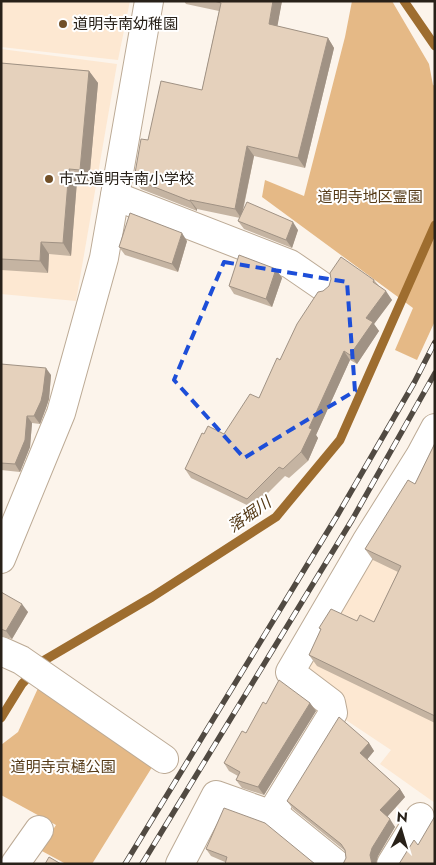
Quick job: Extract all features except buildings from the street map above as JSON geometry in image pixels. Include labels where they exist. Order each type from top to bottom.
[{"type":"street","points":[[1,559],[61,413],[104,258],[149,1]]},
{"type":"street","points":[[115,196],[290,264],[322,286]]},
{"type":"street","points":[[271,814],[333,713],[331,703],[290,672],[435,428]]},
{"type":"street","points":[[1,651],[22,660],[164,759]]},
{"type":"street","points":[[180,864],[216,795],[278,817],[336,864]]},
{"type":"street","points":[[391,864],[420,816]]},
{"type":"street","points":[[15,864],[40,830]]},
{"type":"highlighted area","points":[[224,262],[347,282],[355,391],[244,458],[174,380]]},
{"type":"shaded area","name":"道明寺南幼稚園","points":[[1,1],[130,1],[118,60],[1,47]]},
{"type":"shaded area","name":"市立道明寺南小学校","points":[[1,49],[117,64],[76,301],[1,294]]},
{"type":"shaded area","points":[[435,440],[435,803],[380,764],[391,750],[343,718],[297,672]]},
{"type":"green space","name":"道明寺地区霊園","points":[[352,1],[392,1],[429,64],[433,85],[435,86],[435,321],[417,360],[395,350],[413,308],[262,197],[265,180],[304,196],[345,37]]},
{"type":"green space","name":"道明寺京樋公園","points":[[39,686],[154,764],[92,864],[66,864],[40,850],[56,825],[1,795],[1,745],[18,732]]},
{"type":"waterway","name":"落堀川","points":[[404,1],[435,46]]},
{"type":"waterway","name":"落堀川","points":[[1,718],[22,684],[43,661],[152,597],[276,517],[340,440],[435,225]]},
{"type":"railway","points":[[125,864],[337,516],[414,383],[435,342]]},
{"type":"railway","points":[[142,864],[352,520],[435,373]]},
{"type":"place","name":"道明寺南幼稚園","points":[[63,24]]},
{"type":"place","name":"市立道明寺南小学校","points":[[49,179]]}]
